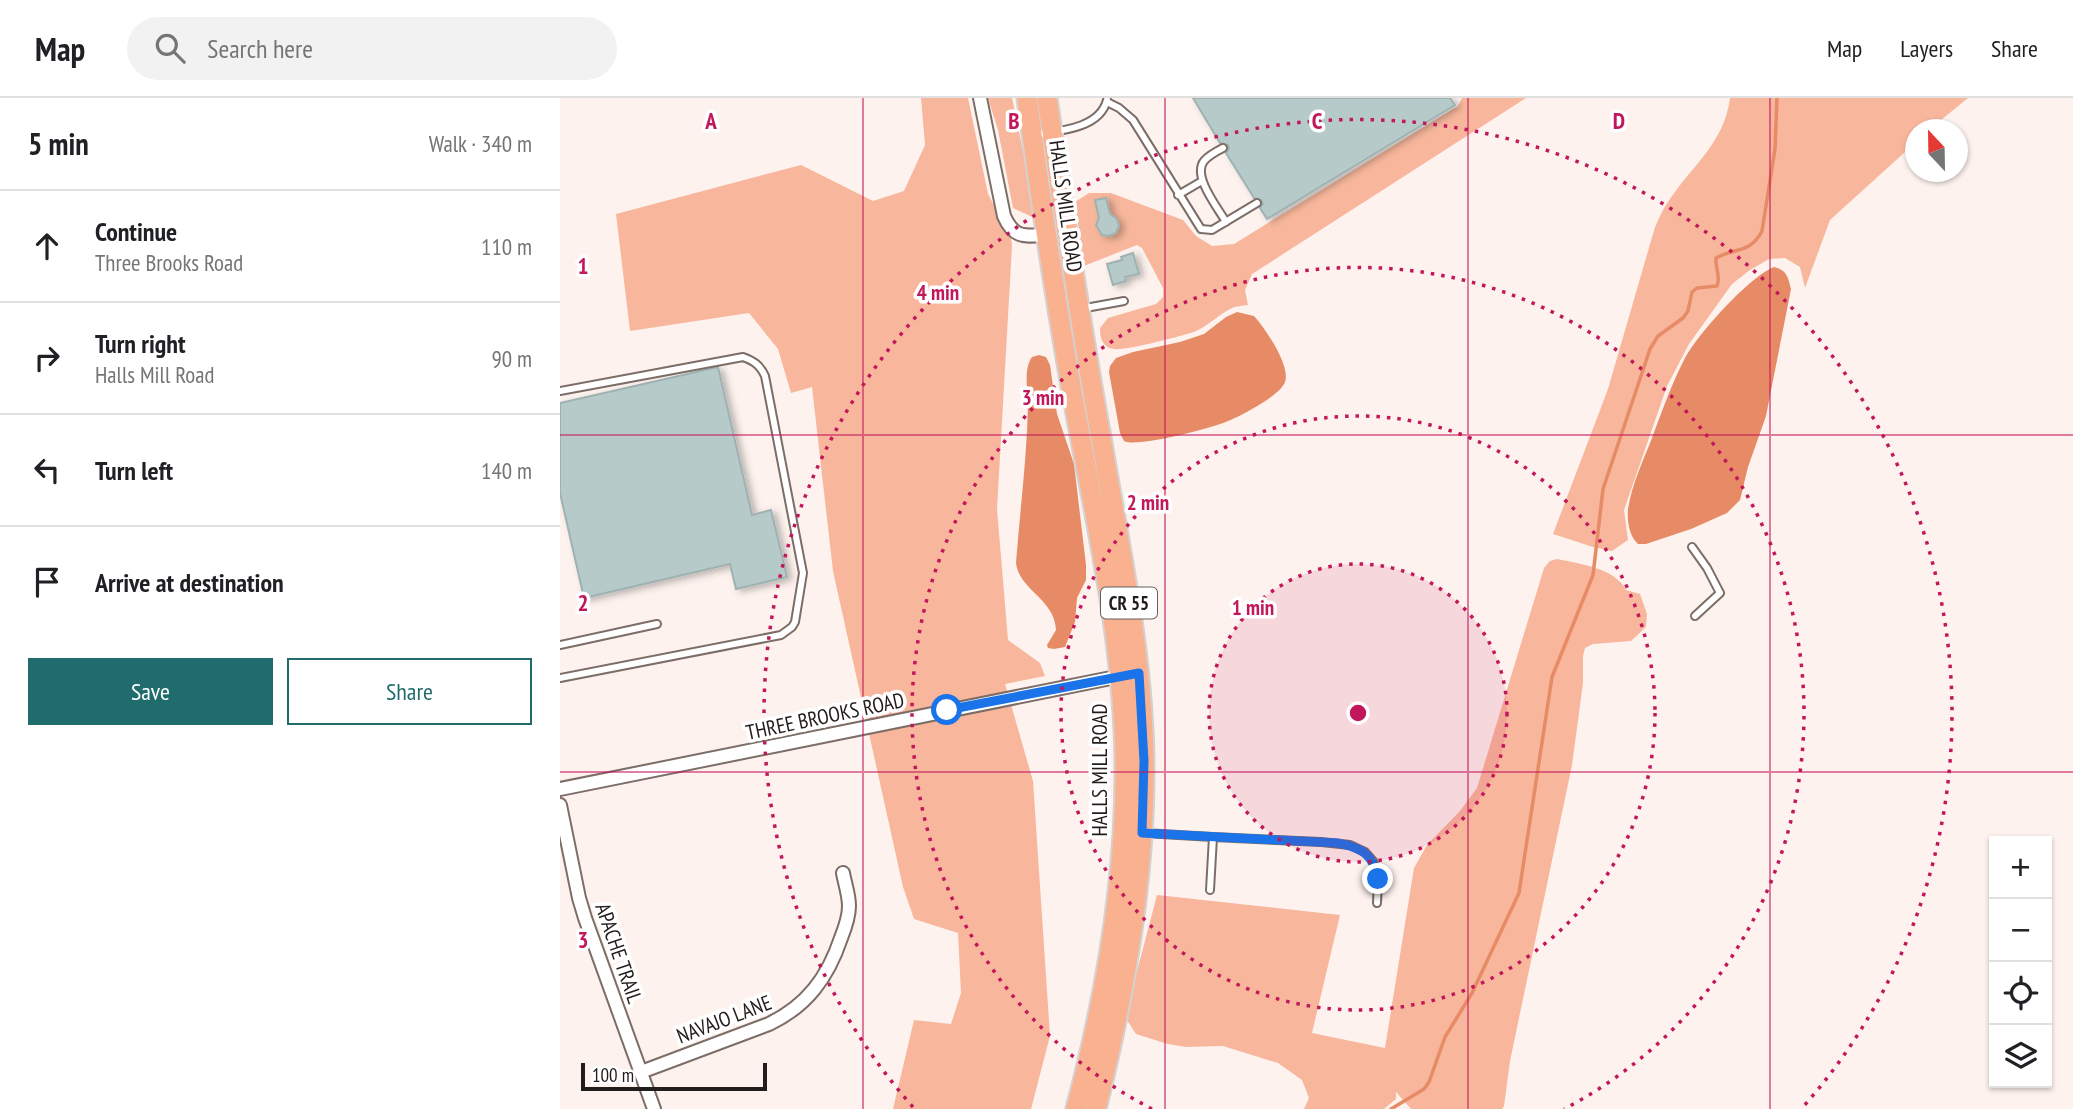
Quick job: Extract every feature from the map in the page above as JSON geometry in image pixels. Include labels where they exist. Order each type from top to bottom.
[{"type":"main road","name":"HALLS MILL ROAD","points":[[1027,98],[1042,134],[1078,310],[1128,592],[1130,675],[1123,706],[1125,795],[1119,886],[1101,1001],[1076,1109]]},
{"type":"main road","name":"HALLS MILL ROAD","points":[[1047,98],[1042,134],[1047,235],[1110,599],[1130,675],[1144,761],[1142,833],[1131,940],[1096,1109]]},
{"type":"main road","points":[[1097,521],[1106,529],[1119,587],[1128,592]]},
{"type":"street","points":[[979,98],[1008,226],[1019,234],[1047,235]]},
{"type":"street","name":"THREE BROOKS ROAD","points":[[560,789],[1130,675]]},
{"type":"street","name":"APACHE TRAIL","points":[[560,805],[582,908],[654,1109]]},
{"type":"street","name":"NAVAJO LANE","points":[[641,1072],[769,1024],[789,1014],[808,998],[830,967],[847,921],[849,908],[843,873]]},
{"type":"lane","points":[[1042,134],[1074,128],[1090,121],[1101,113],[1107,100],[1133,120],[1200,229],[1212,230],[1257,203]]},
{"type":"lane","points":[[1223,148],[1204,161],[1199,171],[1226,222]]},
{"type":"lane","points":[[1178,195],[1202,181]]},
{"type":"lane","points":[[1078,310],[1125,301]]},
{"type":"lane","points":[[560,391],[743,356],[753,360],[761,367],[765,376],[803,581],[795,622],[781,635],[560,678]]},
{"type":"lane","points":[[1692,547],[1720,593],[1695,616]]},
{"type":"lane","points":[[560,645],[657,624]]},
{"type":"lane","points":[[1142,833],[1350,845],[1365,852],[1373,861],[1378,879],[1377,903]]},
{"type":"lane","points":[[1210,890],[1213,837]]},
{"type":"shaded area","points":[[921,98],[968,98],[988,194],[1011,238],[1012,246],[997,509],[1008,640],[1040,663],[1045,676],[1005,684],[1033,781],[1050,1036],[1031,1109],[893,1109],[914,1020],[951,1024],[961,993],[958,933],[914,919],[903,887],[833,571],[812,387],[791,393],[778,349],[749,313],[630,331],[616,214],[801,165],[873,201],[904,191],[925,145]]},
{"type":"shaded area","points":[[988,98],[1012,98],[1037,219],[1013,208],[998,130]]},
{"type":"shaded area","points":[[1462,98],[1526,98],[1252,274],[1245,290],[1248,305],[1232,308],[1194,332],[1166,340],[1120,349],[1110,348],[1102,342],[1100,328],[1108,318],[1156,304],[1163,297],[1163,288],[1142,248],[1137,245],[1084,266],[1075,202],[1089,193],[1111,193],[1183,220],[1196,236],[1212,246],[1234,244],[1458,106]]},
{"type":"shaded area","points":[[1730,98],[1968,98],[1942,119],[1905,119],[1905,152],[1830,220],[1805,288],[1800,267],[1785,258],[1769,259],[1732,284],[1689,344],[1667,386],[1624,510],[1628,540],[1612,551],[1553,534],[1608,389],[1655,227],[1668,202],[1714,141],[1727,114]]},
{"type":"shaded area","points":[[1774,267],[1786,275],[1791,289],[1766,416],[1748,467],[1740,500],[1727,513],[1691,529],[1646,544],[1638,544],[1632,537],[1628,523],[1630,500],[1680,368],[1692,348],[1725,307],[1751,282]]},
{"type":"shaded area","points":[[1237,312],[1254,316],[1270,338],[1281,357],[1286,375],[1282,387],[1260,404],[1219,424],[1158,440],[1124,441],[1120,433],[1109,372],[1116,358],[1204,334]]},
{"type":"shaded area","points":[[1032,357],[1046,357],[1050,365],[1057,414],[1074,464],[1086,565],[1086,580],[1077,598],[1075,622],[1065,647],[1054,649],[1048,648],[1047,645],[1056,630],[1054,619],[1044,602],[1023,580],[1016,563],[1026,444],[1027,374]]},
{"type":"shaded area","points":[[1557,559],[1605,572],[1626,590],[1640,594],[1647,614],[1646,627],[1631,641],[1593,644],[1585,648],[1572,765],[1502,1109],[1411,1109],[1396,1092],[1396,1099],[1384,1109],[1304,1109],[1309,1098],[1302,1080],[1278,1063],[1223,1046],[1186,1047],[1136,1034],[1125,1017],[1157,895],[1340,915],[1312,1033],[1385,1048],[1414,868],[1427,845],[1460,811],[1477,788],[1544,568],[1550,561]]},
{"type":"building","points":[[1193,98],[1450,98],[1455,105],[1267,219],[1260,208],[1263,204],[1261,200],[1254,198],[1226,153],[1228,145],[1220,143]]},
{"type":"building","points":[[1106,198],[1110,214],[1117,219],[1119,226],[1116,233],[1109,236],[1102,235],[1096,225],[1099,218],[1095,200]]},
{"type":"building","points":[[1133,253],[1139,274],[1125,277],[1126,281],[1113,285],[1107,264],[1122,260],[1121,257]]},
{"type":"building","points":[[718,367],[752,515],[771,510],[787,577],[736,589],[730,564],[584,598],[560,493],[560,403]]},
{"type":"waterway","points":[[1391,1109],[1424,1089],[1429,1082],[1445,1037],[1472,993],[1519,893],[1552,677],[1593,575],[1603,489],[1650,349],[1658,336],[1683,318],[1688,311],[1692,292],[1697,288],[1717,286],[1716,258],[1747,247],[1762,231],[1775,149],[1777,98]]},
{"type":"route","points":[[947,710],[1139,673],[1144,761],[1142,833],[1350,845],[1365,852],[1373,861],[1378,879]]}]
